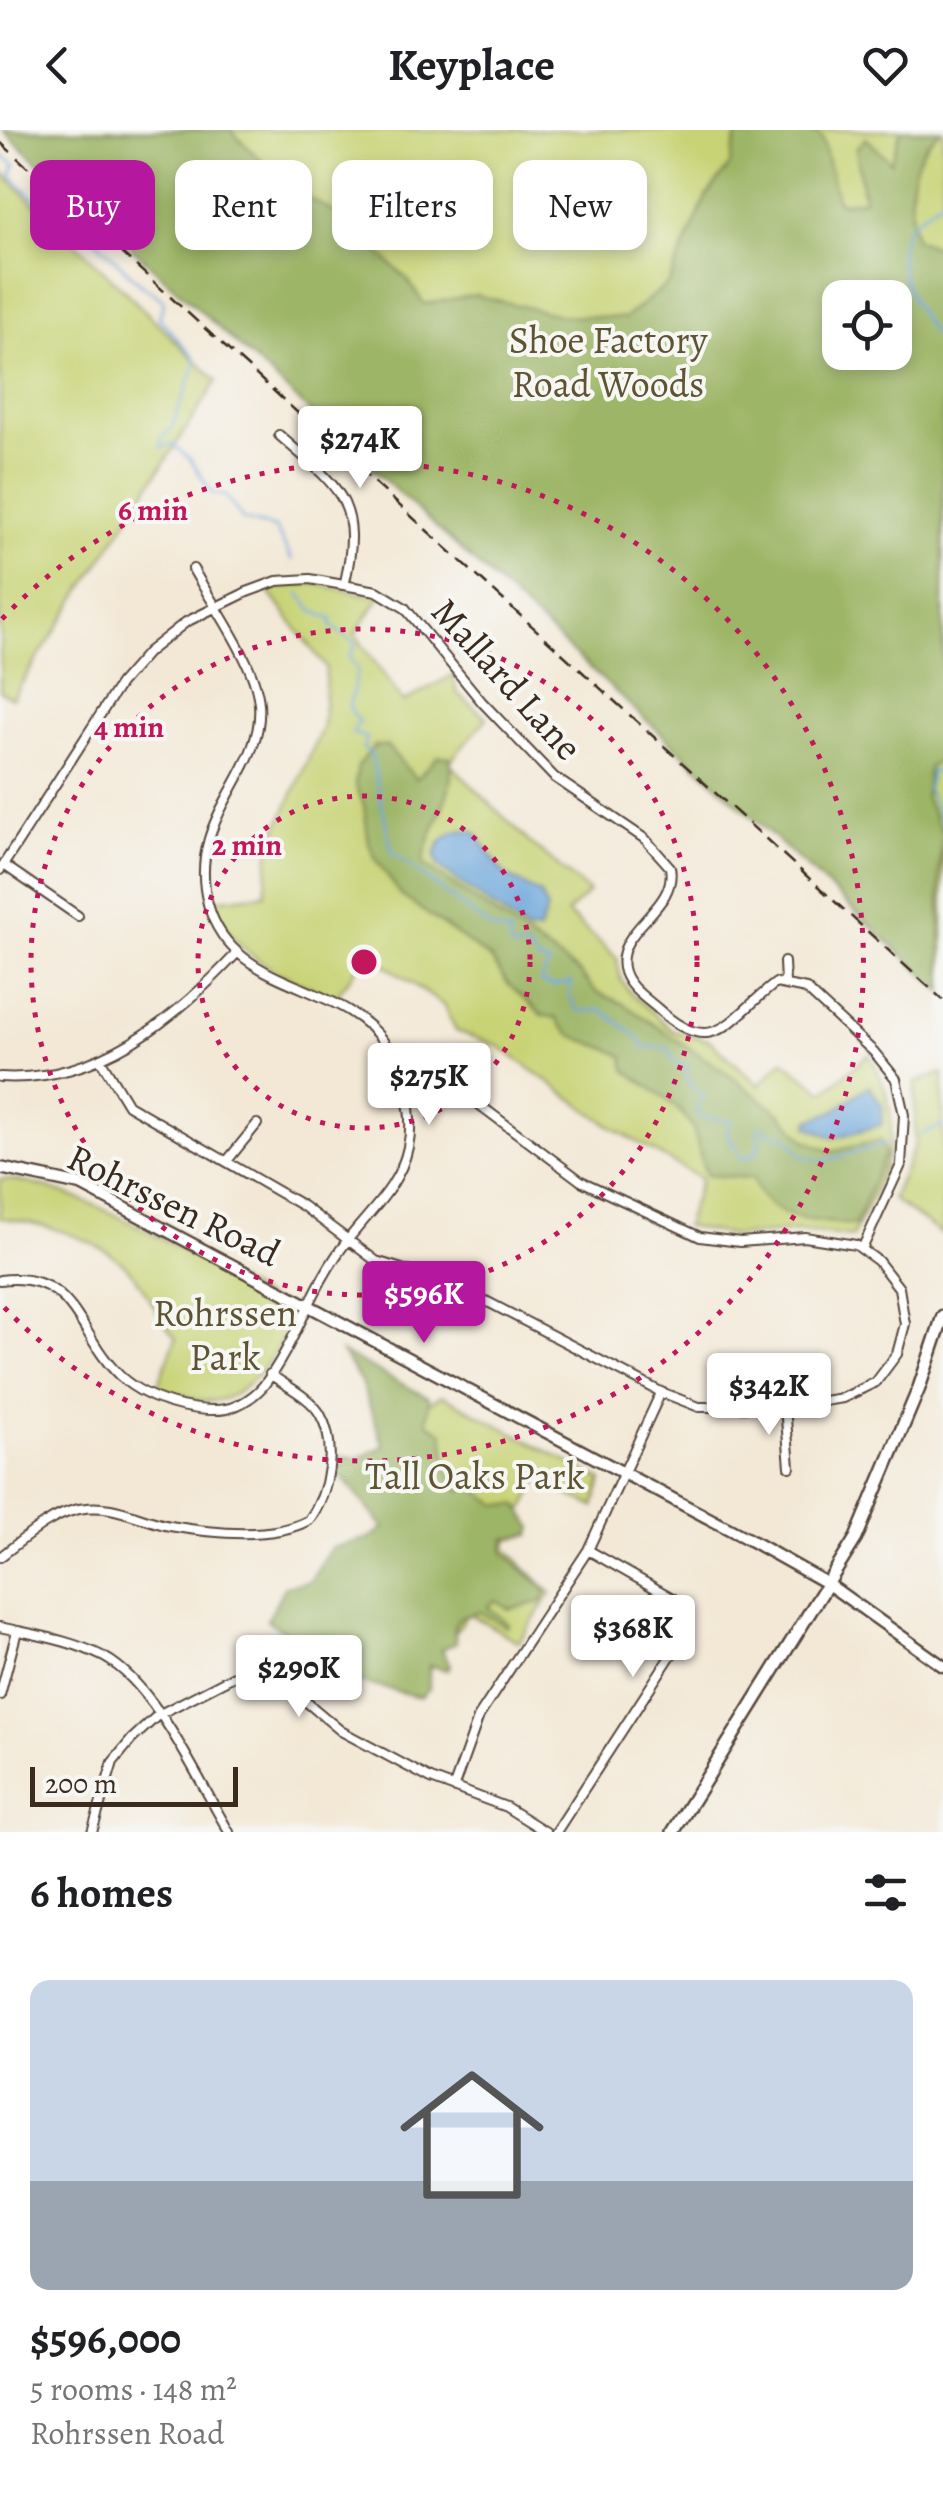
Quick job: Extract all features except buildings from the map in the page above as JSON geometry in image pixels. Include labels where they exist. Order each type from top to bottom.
[{"type":"main road","points":[[672,1832],[828,1584],[885,1473],[943,1316]]},
{"type":"street","points":[[279,435],[337,487],[350,514],[354,536],[345,582]]},
{"type":"street","points":[[0,1280],[29,1278],[61,1295],[76,1309],[120,1376],[154,1397],[203,1410],[226,1409],[247,1400],[270,1374],[306,1304],[346,1242],[388,1193],[402,1166],[409,1135],[407,1100],[396,1063],[374,1032],[340,1008],[265,974],[236,954],[220,934],[208,903],[205,860],[210,829],[258,731],[259,702],[253,679],[193,569]]},
{"type":"street","name":"Mallard Lane","points":[[2,868],[134,668],[166,636],[214,607],[277,582],[345,582],[376,592],[405,608],[482,702],[554,777],[645,839],[670,867],[669,891],[633,938],[622,960],[630,984],[672,1022],[707,1034],[729,1028],[764,992],[785,982]]},
{"type":"street","points":[[2,868],[78,916]]},
{"type":"street","points":[[0,1077],[46,1075],[100,1059],[150,1033],[190,1003],[236,954]]},
{"type":"street","points":[[784,962],[785,982],[806,989],[874,1052],[896,1080],[902,1097],[901,1165],[862,1249]]},
{"type":"street","points":[[100,1059],[128,1105],[302,1206],[376,1261],[458,1286],[660,1392],[699,1407],[785,1406],[859,1392],[876,1382],[897,1354],[905,1324],[898,1288],[862,1249],[805,1237],[740,1242],[700,1237],[581,1181],[474,1100],[447,1095],[407,1100]]},
{"type":"street","points":[[228,1161],[257,1124]]},
{"type":"street","name":"Rohrssen Road","points":[[0,1168],[81,1184],[828,1584],[943,1666]]},
{"type":"street","points":[[0,1557],[51,1520],[90,1507],[192,1528],[263,1532],[309,1520],[329,1477],[325,1427],[310,1403],[270,1374]]},
{"type":"street","points":[[454,1786],[479,1716],[588,1550],[660,1392]]},
{"type":"street","points":[[785,1406],[790,1467]]},
{"type":"street","points":[[556,1832],[677,1646],[682,1630],[674,1600],[588,1550]]},
{"type":"street","points":[[0,1627],[66,1642],[107,1659],[133,1681],[229,1832]]},
{"type":"street","points":[[0,1695],[18,1631]]},
{"type":"street","points":[[92,1832],[113,1762],[158,1715],[234,1676],[268,1680],[290,1689],[341,1731],[454,1786],[506,1806],[546,1832]]},
{"type":"green space","name":"Shoe Factory Road Woods","points":[[3,130],[230,130],[261,160],[175,160],[175,250],[312,250],[312,200],[332,211],[332,250],[376,250],[408,280],[424,304],[476,295],[563,316],[625,318],[669,283],[706,197],[730,165],[738,130],[808,130],[822,137],[838,203],[864,200],[856,149],[866,138],[891,162],[901,130],[941,130],[922,153],[911,194],[916,239],[943,250],[943,759],[929,767],[925,797],[943,834],[939,873],[943,992],[134,250],[155,250],[155,160],[36,160]]},
{"type":"green space","name":"Shoe Factory Road Woods","points":[[5,130],[943,130],[943,986],[136,250],[155,250],[155,160],[38,160]]},
{"type":"green space","points":[[0,170],[30,199],[30,250],[82,250],[217,381],[12,698],[0,691]]},
{"type":"green space","points":[[313,583],[380,597],[355,634],[403,702],[453,675],[457,693],[487,718],[449,763],[529,842],[589,892],[567,913],[617,958],[621,980],[629,991],[673,1031],[709,1040],[759,1085],[783,1060],[824,1092],[869,1054],[882,1080],[891,1126],[883,1168],[852,1237],[801,1231],[734,1236],[685,1226],[701,1179],[613,1128],[497,1045],[456,1031],[443,1005],[368,953],[335,998],[262,962],[234,938],[212,900],[265,894],[270,845],[323,726],[326,668],[267,589]]},
{"type":"green space","points":[[374,746],[387,746],[416,779],[438,756],[450,757],[450,784],[423,864],[580,973],[596,992],[622,1003],[725,1072],[781,1114],[805,1140],[832,1152],[881,1140],[885,1154],[855,1225],[809,1220],[780,1211],[759,1193],[753,1178],[707,1175],[688,1120],[626,1070],[624,1057],[570,1034],[556,1018],[542,1015],[508,984],[491,959],[402,896],[369,844],[364,806],[355,783],[358,766]]},
{"type":"green space","points":[[943,1073],[943,1235],[892,1199],[915,1145],[915,1083]]},
{"type":"green space","name":"Rohrssen Park","points":[[0,1179],[34,1184],[108,1211],[286,1309],[283,1336],[267,1364],[244,1388],[219,1400],[195,1399],[157,1387],[176,1338],[136,1278],[108,1252],[78,1237],[0,1218]]},
{"type":"green space","points":[[342,1353],[429,1398],[427,1422],[443,1433],[448,1472],[459,1490],[472,1487],[497,1504],[518,1505],[533,1528],[530,1535],[505,1539],[504,1553],[544,1588],[546,1594],[541,1602],[509,1609],[495,1600],[488,1607],[509,1624],[507,1627],[480,1612],[459,1618],[454,1626],[456,1643],[441,1649],[450,1665],[447,1670],[429,1665],[429,1689],[420,1697],[359,1682],[267,1620],[285,1586],[310,1581],[331,1548],[370,1538],[384,1528],[334,1467],[333,1456],[359,1458],[384,1446],[361,1382]]},
{"type":"green space","name":"Tall Oaks Park","points":[[442,1395],[602,1480],[594,1507],[538,1480],[505,1548],[551,1593],[519,1642],[468,1613],[412,1696],[356,1634],[397,1555],[408,1416]]},
{"type":"water","points":[[465,830],[475,832],[504,874],[540,894],[547,909],[539,931],[528,932],[439,867],[435,857],[441,842]]},
{"type":"water","points":[[869,1085],[883,1107],[881,1125],[834,1138],[808,1126],[810,1120],[834,1111]]},
{"type":"waterway","points":[[0,154],[15,165],[11,176],[62,224],[76,221],[164,302],[159,318],[197,360],[172,428],[161,438],[161,448],[172,444],[190,459],[213,494],[226,496],[243,520],[275,528],[292,560]]},
{"type":"waterway","points":[[943,198],[907,229],[901,259],[915,306],[943,344]]},
{"type":"waterway","points":[[299,593],[313,611],[332,619],[331,626],[356,644],[349,657],[358,670],[349,707],[359,722],[352,733],[367,738],[363,748],[371,754],[392,852],[492,929],[510,934],[509,943],[514,949],[527,947],[537,960],[549,964],[540,982],[554,986],[572,982],[569,995],[578,1011],[602,1010],[638,1037],[643,1046],[669,1049],[673,1062],[687,1066],[687,1081],[703,1096],[696,1112],[701,1117],[731,1121],[727,1134],[743,1159],[755,1154],[760,1142],[756,1133],[762,1126],[769,1133],[788,1137],[802,1156],[825,1161],[886,1143]]},
{"type":"waterway","points":[[943,772],[931,771],[927,789],[943,825]]},
{"type":"waterway","points":[[920,1134],[943,1126]]},
{"type":"railway","points":[[0,142],[943,1000]]}]
